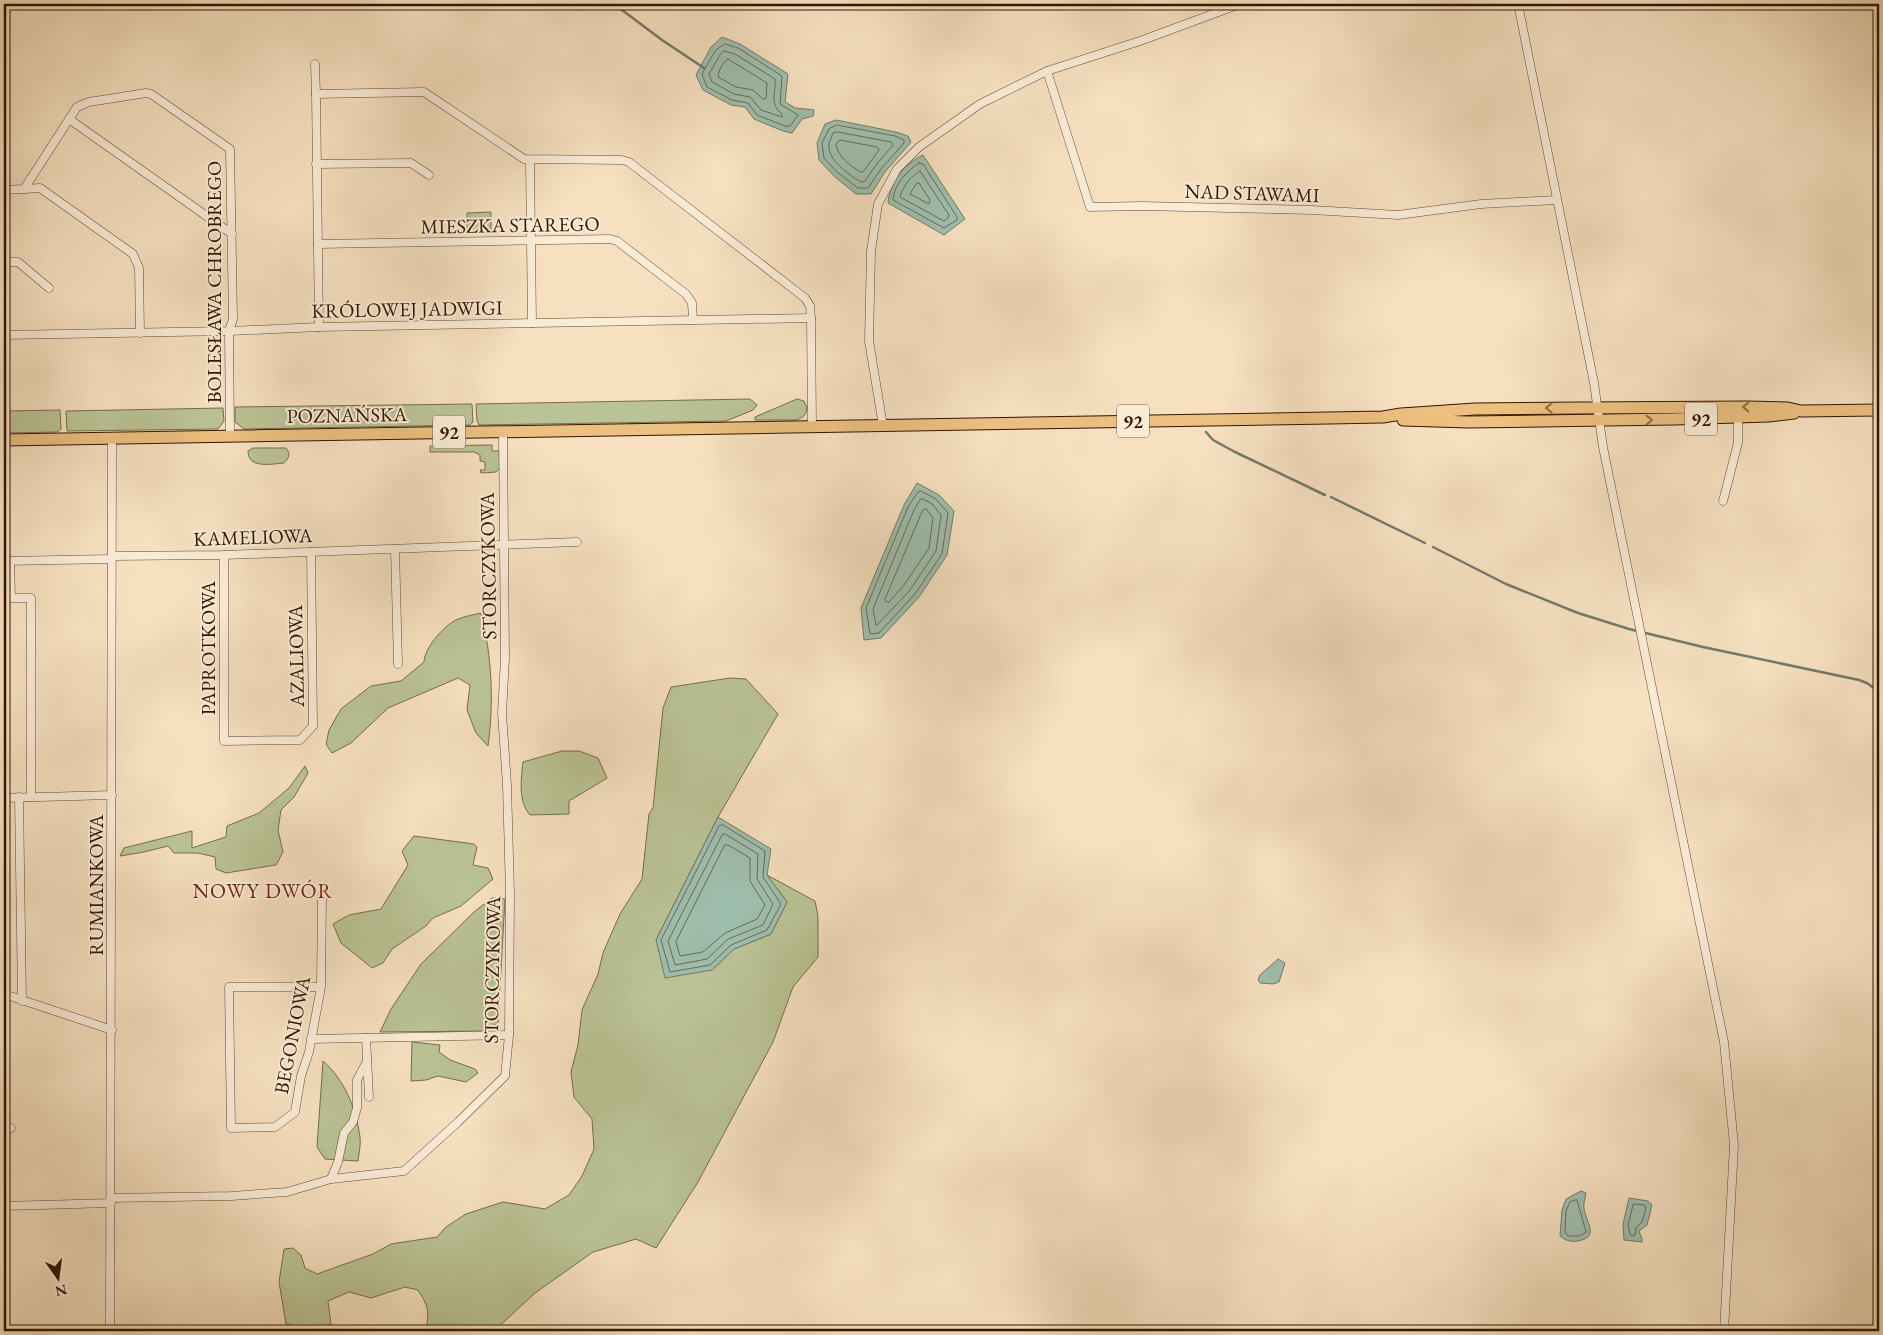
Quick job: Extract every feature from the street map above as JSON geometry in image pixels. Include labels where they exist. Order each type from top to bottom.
[{"type":"main road","name":"92","points":[[812,427],[1383,417],[1401,414],[1475,410],[1748,406],[1788,408],[1801,411]]},
{"type":"main road","name":"92","points":[[1383,417],[1401,420],[1460,422],[1738,418],[1788,414],[1801,411],[1879,410]]},
{"type":"main road","name":"POZNAŃSKA","points":[[4,440],[812,427]]},
{"type":"street","points":[[882,426],[869,341],[871,251],[878,204],[897,169],[919,147],[980,104],[1047,71],[1132,44],[1240,4]]},
{"type":"street","points":[[1518,4],[1592,374],[1603,447],[1724,1042],[1734,1145],[1724,1331]]},
{"type":"street","points":[[315,64],[319,326]]},
{"type":"street","name":"NAD STAWAMI","points":[[1047,71],[1090,207],[1143,206],[1312,210],[1398,215],[1481,204],[1556,200]]},
{"type":"street","points":[[316,94],[424,92],[519,156],[530,160],[622,160],[629,162],[805,298],[810,306],[811,318],[812,427]]},
{"type":"street","name":"BOLESŁAWA CHROBREGO","points":[[24,189],[80,104],[146,93],[155,96],[230,149],[233,319],[229,331],[230,436]]},
{"type":"street","points":[[69,119],[232,234]]},
{"type":"street","points":[[530,160],[532,323]]},
{"type":"street","points":[[316,164],[411,163],[429,175]]},
{"type":"street","points":[[4,190],[40,188],[133,254],[139,268],[140,333]]},
{"type":"street","name":"MIESZKA STAREGO","points":[[318,244],[610,239],[617,241],[686,294],[692,303],[693,320]]},
{"type":"street","points":[[4,262],[18,262],[49,288]]},
{"type":"street","name":"KRÓLOWEJ JADWIGI","points":[[4,335],[229,331],[319,326],[811,318]]},
{"type":"street","points":[[1723,501],[1738,443],[1738,418]]},
{"type":"street","name":"STORCZYKOWA","points":[[4,1206],[287,1192],[331,1179],[404,1171],[505,1076],[509,1035],[510,893],[507,782],[502,713],[505,658],[503,546],[504,432]]},
{"type":"street","name":"RUMIANKOWA","points":[[110,1331],[112,1200],[112,438]]},
{"type":"street","name":"KAMELIOWA","points":[[7,561],[503,546],[577,542]]},
{"type":"street","points":[[395,549],[398,664]]},
{"type":"street","name":"AZALIOWA","points":[[224,742],[300,740],[313,726],[311,552]]},
{"type":"street","name":"PAPROTKOWA","points":[[224,555],[224,742]]},
{"type":"street","points":[[7,561],[10,598],[31,598],[31,797]]},
{"type":"street","points":[[4,798],[112,795]]},
{"type":"street","points":[[19,797],[22,1001]]},
{"type":"street","name":"BEGONIOWA","points":[[320,988],[230,987],[231,1128],[275,1127],[295,1112],[301,1076],[309,1052],[320,988],[322,896]]},
{"type":"street","points":[[4,994],[112,1030]]},
{"type":"street","points":[[311,1039],[509,1035]]},
{"type":"street","points":[[366,1038],[369,1097]]},
{"type":"street","points":[[331,1179],[338,1162],[344,1133],[352,1122],[357,1108],[357,1080],[367,1061]]},
{"type":"shaded area","points":[[491,212],[491,230],[467,231],[467,213]]},
{"type":"shaded area","points":[[750,399],[757,405],[753,410],[726,421],[479,425],[476,404]]},
{"type":"shaded area","points":[[797,399],[804,401],[807,408],[801,418],[796,420],[755,420],[755,417]]},
{"type":"shaded area","points":[[472,404],[473,422],[470,425],[244,429],[235,422],[235,407]]},
{"type":"shaded area","points":[[223,408],[224,421],[218,429],[67,431],[66,411]]},
{"type":"shaded area","points":[[60,410],[61,429],[57,432],[4,433],[4,411]]},
{"type":"shaded area","points":[[492,445],[492,451],[500,451],[500,468],[496,472],[481,473],[480,470],[485,470],[485,462],[480,461],[480,455],[474,452],[430,452],[430,446]]},
{"type":"shaded area","points":[[253,448],[286,448],[289,456],[284,463],[256,463],[249,457],[248,451]]},
{"type":"shaded area","points":[[481,613],[488,646],[491,679],[491,713],[488,746],[476,733],[467,710],[470,685],[458,678],[388,708],[351,743],[332,753],[326,744],[329,730],[341,709],[371,686],[401,681],[424,662],[430,645],[449,624],[460,618]]},
{"type":"shaded area","points":[[730,678],[746,679],[778,714],[718,817],[656,940],[712,970],[734,949],[771,934],[787,902],[767,875],[815,901],[818,916],[818,957],[793,987],[773,1042],[698,1182],[656,1248],[636,1239],[593,1252],[535,1293],[494,1331],[426,1331],[428,1314],[426,1305],[418,1290],[405,1287],[371,1298],[349,1292],[328,1301],[331,1324],[313,1330],[286,1324],[279,1282],[284,1249],[293,1248],[301,1255],[305,1268],[317,1274],[373,1254],[391,1244],[437,1237],[446,1227],[466,1214],[503,1202],[545,1209],[569,1195],[582,1176],[594,1149],[592,1119],[574,1097],[571,1072],[578,1045],[582,1010],[598,974],[603,953],[620,914],[642,879],[649,814],[653,808],[663,708],[671,687]]},
{"type":"shaded area","points":[[562,751],[579,751],[598,758],[607,778],[569,801],[569,814],[530,815],[526,810],[522,797],[523,762]]},
{"type":"shaded area","points":[[305,766],[308,773],[294,797],[281,810],[278,830],[283,852],[276,865],[226,873],[216,869],[215,857],[198,853],[174,853],[168,846],[120,856],[124,848],[192,831],[192,848],[226,837],[227,826],[259,813],[289,788]]},
{"type":"shaded area","points":[[414,836],[474,844],[477,847],[473,865],[488,868],[493,879],[461,906],[433,918],[426,926],[392,949],[383,963],[372,968],[341,943],[333,924],[349,915],[381,909],[408,865],[402,851]]},
{"type":"shaded area","points":[[492,898],[505,899],[498,1023],[484,1031],[380,1032],[391,1009],[421,964],[474,912]]},
{"type":"shaded area","points":[[412,1042],[440,1045],[439,1052],[450,1060],[475,1069],[478,1073],[466,1082],[438,1076],[426,1080],[411,1081]]},
{"type":"shaded area","points":[[323,1061],[338,1077],[356,1116],[360,1137],[358,1161],[325,1159],[317,1147]]},
{"type":"water","points":[[722,37],[740,44],[788,74],[785,102],[795,108],[814,110],[813,116],[802,119],[792,133],[783,131],[754,119],[745,107],[731,105],[703,90],[696,75],[711,47]]},
{"type":"water","points":[[836,120],[896,132],[908,136],[911,142],[885,172],[871,194],[856,194],[834,176],[819,160],[817,143],[825,124]]},
{"type":"water","points":[[923,155],[965,219],[944,235],[888,203],[889,195],[899,174],[910,163]]},
{"type":"water","points":[[917,483],[939,495],[954,511],[947,555],[919,597],[881,638],[864,640],[861,608],[904,505]]},
{"type":"water","points":[[718,817],[771,849],[767,875],[787,902],[771,934],[734,949],[712,970],[665,978],[656,940]]},
{"type":"water","points":[[1278,959],[1285,963],[1279,982],[1273,984],[1260,983],[1258,980],[1260,975]]},
{"type":"water","points":[[1581,1191],[1586,1193],[1584,1207],[1590,1233],[1585,1239],[1569,1241],[1560,1236],[1562,1210],[1566,1199]]},
{"type":"water","points":[[1629,1198],[1648,1201],[1652,1205],[1647,1225],[1639,1231],[1642,1242],[1624,1240],[1623,1224]]},
{"type":"waterway","points":[[614,4],[662,40],[704,68]]},
{"type":"waterway","points":[[1206,432],[1213,440],[1235,452],[1325,495]]},
{"type":"waterway","points":[[1331,497],[1425,543]]},
{"type":"waterway","points":[[1433,547],[1506,584],[1578,613],[1629,629],[1703,647],[1859,680],[1867,683],[1879,692]]},
{"type":"district","name":"NOWY DWÓR","points":[[263,890]]}]
